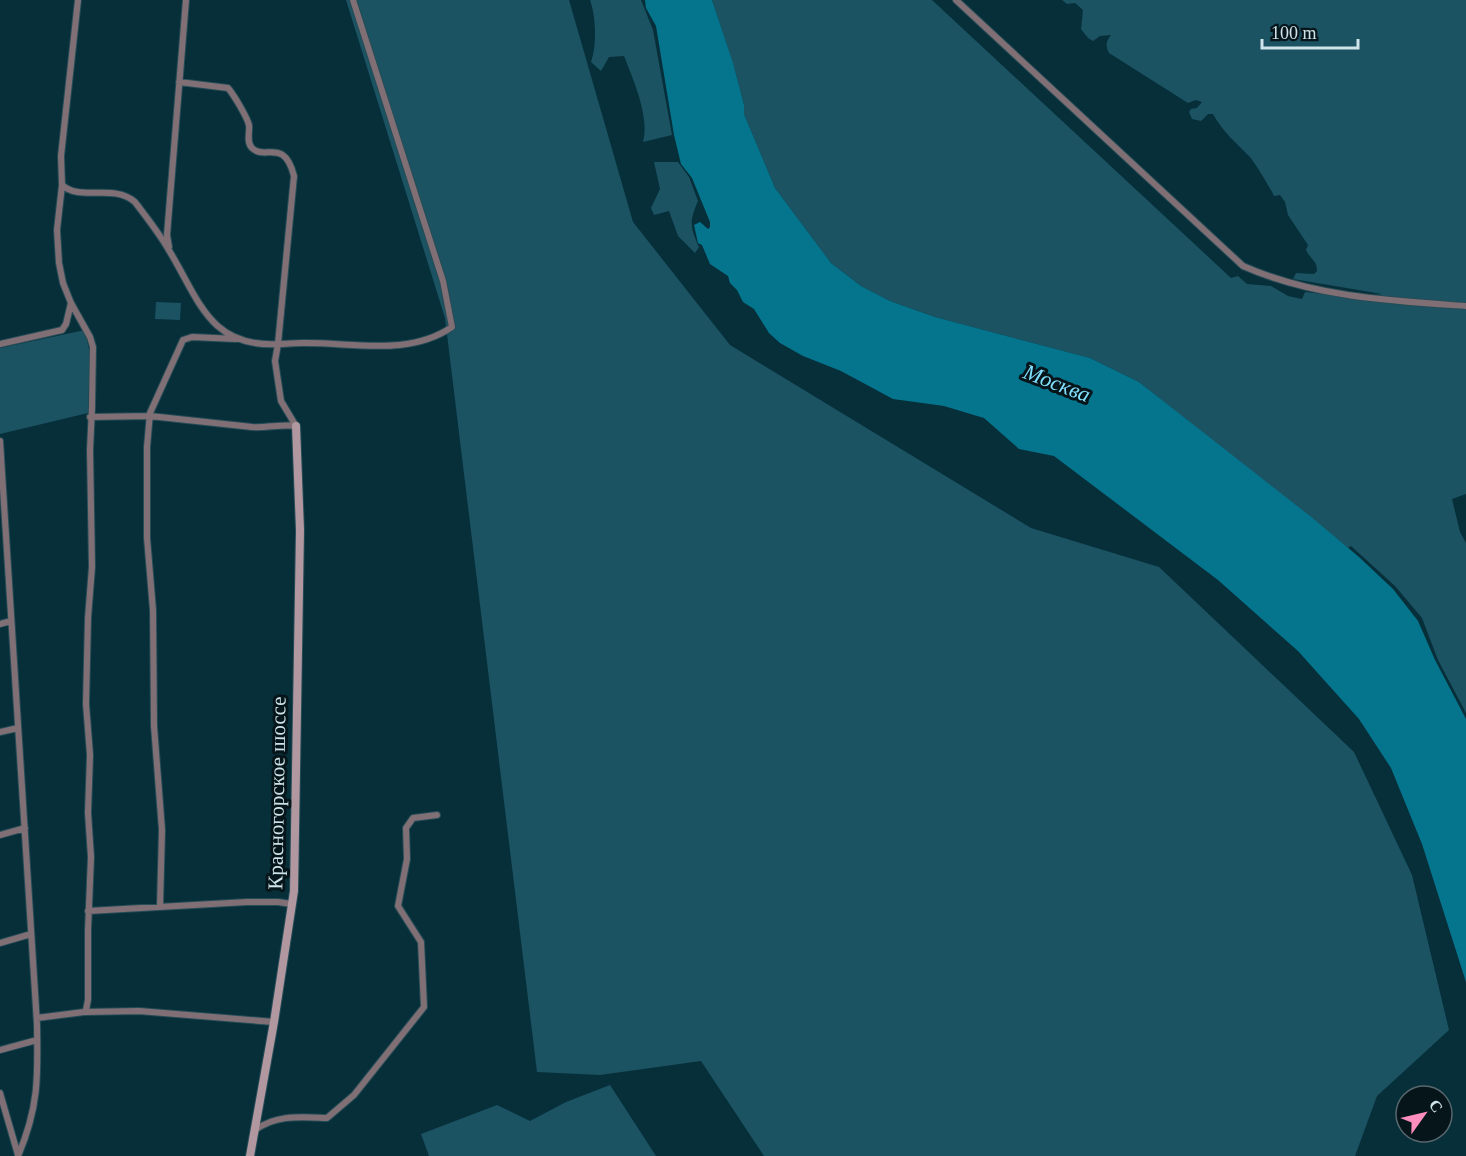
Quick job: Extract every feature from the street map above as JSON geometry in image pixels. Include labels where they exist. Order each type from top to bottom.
[{"type":"street","points":[[78,0],[61,156],[62,185],[57,230],[63,283],[93,347],[90,417],[92,567],[86,704],[90,755],[88,813],[91,857],[88,911],[88,1000],[84,1012]]},
{"type":"street","points":[[171,252],[167,235],[186,0]]},
{"type":"street","points":[[160,906],[162,830],[154,726],[153,610],[147,538],[147,447],[150,416],[183,340],[192,337],[236,339],[258,345],[301,343],[398,346],[440,336],[452,327],[443,281],[353,0]]},
{"type":"street","points":[[956,0],[1243,266],[1278,281],[1304,286],[1389,301],[1466,306]]},
{"type":"street","points":[[179,82],[228,88],[247,119],[249,140],[253,148],[277,152],[283,155],[291,166],[294,176],[275,361],[281,401],[296,426]]},
{"type":"street","points":[[62,185],[69,190],[115,192],[130,197],[171,252],[197,301],[208,315],[236,339]]},
{"type":"street","points":[[0,344],[62,330],[66,324],[71,303]]},
{"type":"street","points":[[294,412],[296,426]]},
{"type":"street","points":[[90,417],[150,416],[252,427],[296,426]]},
{"type":"street","name":"Красногорское шоссе","points":[[250,1156],[294,891],[300,530],[296,426]]},
{"type":"street","points":[[0,441],[37,1018],[36,1096],[33,1117],[18,1156]]},
{"type":"street","points":[[0,624],[11,621]]},
{"type":"street","points":[[0,732],[18,728]]},
{"type":"street","points":[[254,1131],[272,1120],[299,1117],[327,1118],[354,1095],[424,1007],[421,942],[398,906],[407,858],[406,828],[413,818],[437,815]]},
{"type":"street","points":[[0,835],[24,828]]},
{"type":"street","points":[[88,911],[257,902],[292,904]]},
{"type":"street","points":[[0,943],[31,934]]},
{"type":"street","points":[[37,1018],[84,1012],[139,1011],[274,1022]]},
{"type":"street","points":[[0,1050],[37,1040]]},
{"type":"street","points":[[0,1093],[18,1156]]},
{"type":"shaded area","points":[[346,0],[569,0],[633,222],[730,345],[1031,528],[1159,567],[1354,752],[1412,875],[1449,1030],[1377,1096],[1355,1156],[764,1156],[701,1061],[600,1075],[537,1072],[445,318]]},
{"type":"shaded area","points":[[590,0],[641,0],[653,30],[672,135],[643,142],[645,132],[642,110],[624,56],[609,57],[601,71],[591,62],[595,31]]},
{"type":"shaded area","points":[[712,0],[932,0],[1231,278],[1238,276],[1247,284],[1271,286],[1288,296],[1302,299],[1305,292],[1352,297],[1382,294],[1293,279],[1296,273],[1314,274],[1317,271],[1316,264],[1306,250],[1308,245],[1288,215],[1285,202],[1280,195],[1274,196],[1251,159],[1225,132],[1213,114],[1208,114],[1201,121],[1192,119],[1189,112],[1202,102],[1196,100],[1188,103],[1109,53],[1107,43],[1111,35],[1100,36],[1093,41],[1088,38],[1081,29],[1083,10],[1075,3],[1067,4],[1062,0],[1466,0],[1466,494],[1452,499],[1460,532],[1466,543],[1466,713],[1438,660],[1422,618],[1395,586],[1351,546],[1348,548],[1139,382],[1090,358],[935,317],[890,301],[861,286],[831,263],[775,188],[744,114],[744,105],[733,64]]},
{"type":"shaded area","points":[[654,162],[678,162],[689,177],[698,201],[692,220],[692,229],[699,247],[695,253],[678,236],[669,211],[654,215],[651,208],[660,189]]},
{"type":"shaded area","points":[[156,302],[181,303],[180,320],[155,319]]},
{"type":"shaded area","points":[[85,330],[90,354],[88,413],[0,434],[0,348]]},
{"type":"shaded area","points":[[610,1085],[656,1156],[429,1156],[421,1134],[497,1105],[530,1121],[566,1102]]},
{"type":"water","name":"Москва","points":[[645,0],[712,0],[733,63],[744,105],[744,114],[775,188],[831,263],[861,286],[890,301],[935,317],[1090,358],[1139,382],[1310,516],[1393,589],[1418,621],[1435,660],[1466,719],[1466,982],[1422,844],[1391,768],[1359,719],[1298,651],[1218,580],[1054,456],[1019,449],[984,418],[944,406],[893,399],[841,371],[803,356],[780,343],[769,333],[754,309],[743,302],[728,276],[710,264],[702,245],[698,243],[694,225],[700,222],[708,229],[710,222],[692,178],[681,164],[656,26],[646,8]]}]
